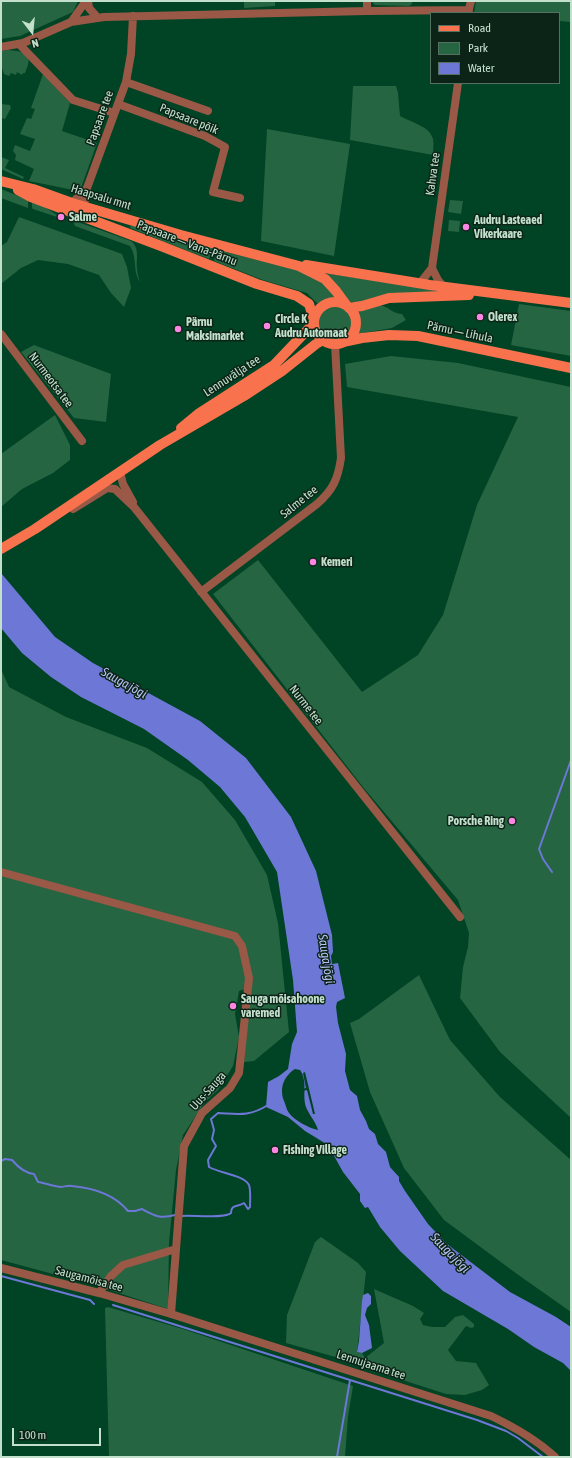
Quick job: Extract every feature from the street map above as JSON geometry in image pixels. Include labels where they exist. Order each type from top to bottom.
[{"type":"main road","name":"Papsaare — Vana-Pärnu","points":[[4,182],[40,200],[72,206],[257,284],[302,298],[310,306],[314,322]]},
{"type":"main road","name":"Haapsalu mnt","points":[[4,182],[33,189],[72,206],[286,262]]},
{"type":"main road","points":[[286,262],[420,283],[571,303]]},
{"type":"main road","points":[[286,262],[310,271],[325,279],[336,290],[348,307],[354,316],[355,328],[352,335],[339,343],[323,340],[316,332],[314,322],[318,310],[326,304],[338,302],[348,307],[362,306],[389,298],[497,293]]},
{"type":"main road","name":"Lennuvälja tee","points":[[160,445],[198,414],[274,365],[314,322]]},
{"type":"main road","name":"Pärnu — Lihula","points":[[339,343],[362,338],[389,335],[418,336],[571,368]]},
{"type":"main road","name":"Lennuvälja tee","points":[[4,548],[35,529],[160,445],[251,392],[323,340]]},
{"type":"street","points":[[87,1],[89,8],[97,17]]},
{"type":"street","points":[[71,22],[87,1]]},
{"type":"street","points":[[367,1],[367,11]]},
{"type":"street","points":[[415,10],[417,1]]},
{"type":"street","points":[[1,47],[23,43],[71,22],[97,17],[415,10],[468,12],[471,1]]},
{"type":"street","name":"Papsaare tee","points":[[72,206],[84,202],[87,195],[87,188],[126,82],[131,54],[133,16]]},
{"type":"street","points":[[19,44],[73,100],[114,113]]},
{"type":"street","points":[[126,82],[208,111]]},
{"type":"street","name":"Kahva tee","points":[[432,268],[458,84]]},
{"type":"street","name":"Papsaare põik","points":[[118,104],[206,136],[225,147],[213,192],[240,198]]},
{"type":"street","points":[[420,283],[432,268],[443,286]]},
{"type":"street","name":"Nurmeotsa tee","points":[[1,334],[82,441]]},
{"type":"street","name":"Salme tee","points":[[201,592],[317,504],[329,493],[335,483],[340,470],[341,458],[339,343]]},
{"type":"street","points":[[35,529],[54,521],[107,488],[115,489],[116,474]]},
{"type":"street","name":"Nurme tee","points":[[116,474],[123,484],[134,507]]},
{"type":"street","name":"Nurme tee","points":[[115,489],[134,507],[460,917]]},
{"type":"street","name":"Uus-Sauga","points":[[1,872],[235,936],[242,946],[249,978],[239,1073],[230,1088],[202,1113],[184,1146],[171,1314]]},
{"type":"street","points":[[99,1293],[111,1276],[123,1265],[176,1249]]},
{"type":"street","name":"Saugamõisa tee","points":[[1,1268],[99,1293],[171,1314]]},
{"type":"street","name":"Lennujaama tee","points":[[171,1314],[491,1416],[512,1425],[544,1447],[555,1457]]},
{"type":"green space","points":[[1,1],[78,1],[73,12],[20,36],[1,39]]},
{"type":"green space","points":[[244,1],[275,1],[275,6],[244,8]]},
{"type":"green space","points":[[371,1],[412,1],[412,4],[409,6],[375,5]]},
{"type":"green space","points":[[476,1],[571,1],[571,22],[560,21],[560,12],[474,12]]},
{"type":"green space","points":[[9,50],[25,53],[27,56],[29,62],[25,73],[22,75],[17,72],[16,75],[11,73],[9,76],[4,74],[1,65],[1,51]]},
{"type":"green space","points":[[43,74],[70,103],[62,131],[97,143],[81,188],[78,191],[29,181],[34,169],[15,160],[16,155],[13,151],[15,145],[30,151],[35,139],[20,134],[27,118],[31,119],[35,109],[31,108]]},
{"type":"green space","points":[[353,86],[396,86],[400,116],[428,131],[433,139],[433,155],[350,140]]},
{"type":"green space","points":[[1,104],[10,105],[11,108],[5,119],[1,118]]},
{"type":"green space","points":[[267,129],[350,144],[334,256],[261,241]]},
{"type":"green space","points":[[1,157],[9,160],[5,168],[24,177],[23,179],[1,169]]},
{"type":"green space","points":[[1,189],[28,200],[28,208],[1,198]]},
{"type":"green space","points":[[450,200],[463,201],[461,214],[448,212]]},
{"type":"green space","points":[[32,202],[40,204],[57,215],[57,217],[33,209]]},
{"type":"green space","points":[[19,217],[122,254],[127,267],[131,288],[124,307],[111,293],[99,275],[68,264],[38,260],[21,268],[1,284],[1,246],[7,242]]},
{"type":"green space","points":[[449,220],[460,221],[459,232],[448,231]]},
{"type":"green space","points":[[75,221],[131,241],[137,250],[137,271],[140,282],[136,273],[134,255],[130,246],[75,226]]},
{"type":"green space","points":[[131,225],[212,248],[209,259],[130,228]]},
{"type":"green space","points":[[217,250],[298,270],[320,280],[339,299],[331,299],[318,304],[307,293],[263,280],[214,261]]},
{"type":"green space","points":[[323,273],[445,291],[355,303],[350,302],[339,288]]},
{"type":"green space","points":[[519,304],[571,311],[571,356],[511,345]]},
{"type":"green space","points":[[376,305],[384,306],[402,314],[406,320],[392,328],[357,334],[359,328],[356,313]]},
{"type":"green space","points":[[335,306],[347,311],[352,323],[347,335],[335,340],[323,335],[318,323],[323,311]]},
{"type":"green space","points":[[34,345],[111,374],[106,422],[74,418],[21,352]]},
{"type":"green space","points":[[391,356],[458,363],[571,387],[571,1118],[500,1052],[460,998],[463,967],[468,947],[469,933],[458,900],[363,787],[213,594],[258,560],[362,692],[418,655],[443,615],[477,505],[518,417],[347,387],[345,364]]},
{"type":"green space","points":[[55,415],[70,445],[70,460],[53,473],[22,489],[1,507],[1,454]]},
{"type":"green space","points":[[1,669],[9,687],[66,717],[147,748],[202,782],[235,820],[267,875],[278,923],[289,1032],[254,1061],[244,1062],[250,987],[239,991],[235,1014],[239,1037],[233,1066],[218,1090],[205,1102],[183,1135],[176,1170],[169,1243],[168,1309],[94,1285],[1,1260]]},
{"type":"green space","points":[[419,975],[450,1040],[500,1097],[571,1160],[571,1312],[444,1220],[404,1168],[370,1092],[350,1023],[359,1019]]},
{"type":"green space","points":[[321,1237],[358,1263],[366,1272],[357,1352],[362,1353],[365,1358],[384,1343],[374,1289],[413,1306],[424,1313],[420,1319],[423,1325],[445,1327],[455,1317],[463,1315],[474,1324],[474,1327],[471,1328],[466,1326],[448,1350],[456,1361],[476,1363],[489,1385],[482,1390],[465,1395],[446,1394],[362,1367],[346,1360],[286,1343],[287,1315],[315,1242]]},
{"type":"green space","points":[[108,1307],[186,1330],[353,1386],[348,1417],[345,1457],[109,1457],[105,1308]]},
{"type":"water","name":"Sauga jõgi","points":[[1,573],[55,637],[93,663],[200,721],[246,758],[291,817],[316,871],[332,935],[332,964],[338,963],[345,998],[337,1002],[336,1007],[338,1023],[346,1054],[345,1071],[350,1090],[357,1096],[360,1110],[369,1129],[375,1134],[378,1144],[386,1152],[390,1167],[399,1177],[399,1181],[405,1191],[428,1224],[447,1244],[510,1292],[556,1317],[571,1327],[571,1371],[563,1363],[534,1347],[508,1329],[443,1291],[400,1251],[380,1227],[368,1207],[365,1208],[360,1201],[360,1194],[343,1172],[328,1145],[305,1131],[288,1117],[266,1107],[268,1082],[288,1069],[292,1044],[297,1032],[293,980],[277,872],[245,817],[220,787],[188,760],[144,729],[81,697],[51,677],[22,653],[1,628]],"holes":[[[295,1069],[300,1070],[304,1079],[304,1098],[306,1107],[318,1130],[306,1126],[295,1119],[288,1112],[284,1101],[282,1087],[285,1079]]]},
{"type":"water","points":[[368,1293],[371,1296],[371,1304],[367,1308],[365,1315],[369,1325],[372,1348],[362,1353],[357,1352],[362,1301],[363,1295]]},
{"type":"pier","points":[[305,1072],[315,1114],[313,1114],[307,1090],[303,1091],[303,1089],[306,1088],[303,1073]]},
{"type":"waterway","points":[[552,872],[543,859],[539,849],[571,760]]},
{"type":"waterway","points":[[182,1216],[222,1216],[228,1215],[231,1213],[232,1208],[244,1203],[248,1209],[250,1207],[250,1187],[246,1182],[237,1176],[209,1167],[208,1160],[216,1146],[212,1139],[214,1130],[211,1119],[218,1113],[243,1114],[261,1109],[268,1105]]},
{"type":"waterway","points":[[1,1161],[5,1159],[12,1160],[22,1169],[34,1174],[38,1182],[60,1187],[69,1186],[96,1190],[110,1196],[128,1211],[142,1209],[158,1216],[165,1217],[175,1215]]},
{"type":"waterway","points":[[1,1276],[90,1300],[94,1304]]},
{"type":"waterway","points":[[113,1305],[350,1380],[337,1457]]},
{"type":"waterway","points":[[350,1380],[477,1420],[506,1431],[543,1457]]},
{"type":"place","name":"Salme","points":[[61,217]]},
{"type":"place","name":"Audru Lasteaed Vikerkaare","points":[[466,227]]},
{"type":"place","name":"Olerex","points":[[480,317]]},
{"type":"place","name":"Circle K Audru Automaat","points":[[267,326]]},
{"type":"place","name":"Pärnu Maksimarket","points":[[178,329]]},
{"type":"place","name":"Kemeri","points":[[313,562]]},
{"type":"place","name":"Porsche Ring","points":[[512,821]]},
{"type":"place","name":"Sauga mõisahoone varemed","points":[[233,1006]]},
{"type":"place","name":"Fishing Village","points":[[275,1150]]}]
